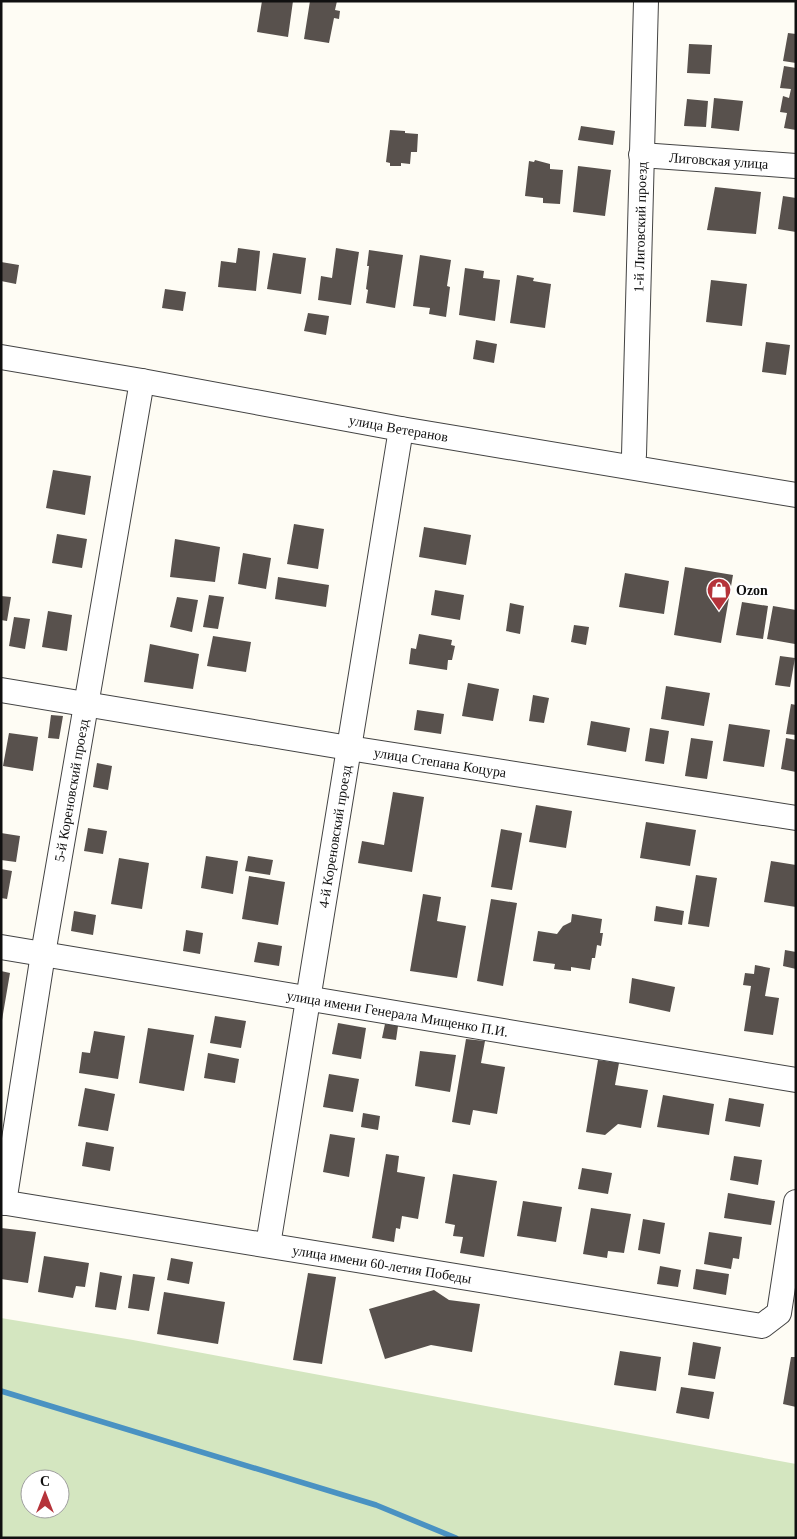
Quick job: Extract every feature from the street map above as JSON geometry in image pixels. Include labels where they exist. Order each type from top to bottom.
[{"type":"street","name":"1-й Лиговский проезд","points":[[634,455],[646,1]]},
{"type":"street","name":"Лиговская улица","points":[[641,155],[796,166]]},
{"type":"street","name":"улица Ветеранов","points":[[1,350],[634,455],[796,486]]},
{"type":"street","name":"улица Ветеранов","points":[[1,357],[401,429],[796,495]]},
{"type":"street","name":"5-й Кореновский проезд","points":[[3,1202],[43,954],[142,381]]},
{"type":"street","name":"4-й Кореновский проезд","points":[[268,1245],[401,429]]},
{"type":"street","name":"улица Степана Коцура","points":[[1,690],[350,748],[796,818]]},
{"type":"street","name":"улица имени Генерала Мищенко П.И.","points":[[1,947],[796,1080]]},
{"type":"street","name":"улица имени 60-летия Победы","points":[[3,1202],[762,1326],[779,1313],[796,1202]]},
{"type":"green space","points":[[1,1318],[133,1340],[796,1464],[796,1538],[1,1538]]},
{"type":"building","points":[[262,1],[293,1],[288,37],[257,32]]},
{"type":"building","points":[[310,1],[337,1],[335,10],[340,11],[339,19],[334,18],[329,43],[304,39]]},
{"type":"building","points":[[788,33],[796,34],[796,63],[783,61]]},
{"type":"building","points":[[689,44],[712,45],[710,74],[687,73]]},
{"type":"building","points":[[784,66],[796,68],[796,130],[784,128],[787,113],[780,112],[783,96],[789,98],[791,89],[780,88]]},
{"type":"building","points":[[714,98],[743,101],[739,131],[711,128]]},
{"type":"building","points":[[687,99],[708,101],[706,127],[684,126]]},
{"type":"building","points":[[581,126],[615,131],[613,145],[578,140]]},
{"type":"building","points":[[390,130],[418,134],[417,152],[411,152],[410,164],[401,163],[401,166],[390,166],[390,163],[386,162]]},
{"type":"building","points":[[535,160],[550,164],[550,169],[563,170],[560,204],[543,203],[543,198],[525,196],[529,161],[534,162]]},
{"type":"building","points":[[578,166],[611,170],[605,216],[573,212]]},
{"type":"building","points":[[715,187],[761,192],[756,234],[707,230]]},
{"type":"building","points":[[783,196],[796,198],[796,232],[778,229]]},
{"type":"building","points":[[238,248],[260,251],[256,291],[218,287],[221,261],[236,263]]},
{"type":"building","points":[[336,248],[359,252],[351,305],[318,300],[321,276],[332,278]]},
{"type":"building","points":[[369,250],[403,255],[395,308],[366,303]]},
{"type":"building","points":[[273,253],[306,258],[301,294],[267,289]]},
{"type":"building","points":[[420,255],[451,260],[447,286],[450,287],[446,317],[429,314],[430,308],[413,306]]},
{"type":"building","points":[[1,262],[19,265],[16,284],[1,281]]},
{"type":"building","points":[[465,268],[484,271],[483,278],[500,280],[495,321],[459,315]]},
{"type":"building","points":[[517,275],[534,278],[533,281],[551,284],[545,328],[510,323]]},
{"type":"building","points":[[711,280],[747,284],[742,326],[706,322]]},
{"type":"building","points":[[165,289],[186,292],[183,311],[162,308]]},
{"type":"building","points":[[308,313],[329,316],[326,335],[304,331]]},
{"type":"building","points":[[476,340],[497,344],[494,363],[473,359]]},
{"type":"building","points":[[766,342],[790,345],[786,375],[762,372]]},
{"type":"building","points":[[53,470],[91,476],[85,515],[46,508]]},
{"type":"building","points":[[294,524],[324,529],[318,569],[287,564]]},
{"type":"building","points":[[424,527],[471,535],[466,565],[419,557]]},
{"type":"building","points":[[57,534],[87,539],[82,568],[52,563]]},
{"type":"building","points":[[175,539],[220,547],[215,582],[170,577]]},
{"type":"building","points":[[243,553],[271,558],[266,589],[238,584]]},
{"type":"building","points":[[685,567],[733,575],[721,643],[674,635]]},
{"type":"building","points":[[625,573],[669,581],[664,614],[619,607]]},
{"type":"building","points":[[278,577],[329,585],[326,607],[275,599]]},
{"type":"building","points":[[435,590],[464,595],[460,620],[431,615]]},
{"type":"building","points":[[209,595],[224,597],[218,629],[203,627]]},
{"type":"building","points":[[1,596],[11,597],[7,621],[1,620]]},
{"type":"building","points":[[177,597],[198,600],[192,632],[170,627]]},
{"type":"building","points":[[742,602],[768,606],[763,639],[736,635]]},
{"type":"building","points":[[510,603],[524,606],[520,634],[506,631]]},
{"type":"building","points":[[773,606],[796,610],[795,644],[767,639]]},
{"type":"building","points":[[48,611],[72,615],[67,651],[42,647]]},
{"type":"building","points":[[14,617],[30,619],[25,649],[9,646]]},
{"type":"building","points":[[574,625],[589,627],[586,645],[571,642]]},
{"type":"building","points":[[419,634],[452,640],[451,645],[455,646],[452,660],[448,660],[447,670],[409,664],[411,648],[416,649]]},
{"type":"building","points":[[213,636],[251,642],[246,672],[207,666]]},
{"type":"building","points":[[150,644],[199,654],[193,689],[144,682]]},
{"type":"building","points":[[780,656],[795,658],[790,687],[775,685]]},
{"type":"building","points":[[468,683],[499,689],[493,721],[462,716]]},
{"type":"building","points":[[666,686],[710,693],[704,726],[661,719]]},
{"type":"building","points":[[533,695],[549,698],[544,723],[529,721]]},
{"type":"building","points":[[791,704],[796,705],[796,735],[786,734]]},
{"type":"building","points":[[417,710],[444,714],[441,734],[414,730]]},
{"type":"building","points":[[51,715],[63,716],[59,739],[48,738]]},
{"type":"building","points":[[591,721],[630,728],[626,752],[587,745]]},
{"type":"building","points":[[729,724],[770,730],[764,767],[723,761]]},
{"type":"building","points":[[650,728],[669,731],[664,764],[645,761]]},
{"type":"building","points":[[9,733],[38,737],[33,771],[3,766]]},
{"type":"building","points":[[691,738],[713,741],[707,779],[685,776]]},
{"type":"building","points":[[786,738],[796,740],[796,772],[781,769]]},
{"type":"building","points":[[97,763],[112,766],[108,790],[93,787]]},
{"type":"building","points":[[393,792],[424,797],[412,872],[358,863],[362,841],[384,845]]},
{"type":"building","points":[[536,805],[572,811],[566,848],[529,842]]},
{"type":"building","points":[[646,822],[696,830],[690,866],[640,858]]},
{"type":"building","points":[[88,828],[107,831],[103,854],[84,851]]},
{"type":"building","points":[[501,829],[522,833],[512,890],[491,887]]},
{"type":"building","points":[[1,833],[20,836],[16,862],[1,860]]},
{"type":"building","points":[[206,856],[238,861],[233,894],[201,888]]},
{"type":"building","points":[[248,856],[273,860],[270,875],[245,871]]},
{"type":"building","points":[[119,858],[149,863],[142,909],[111,904]]},
{"type":"building","points":[[771,861],[796,865],[796,907],[764,902]]},
{"type":"building","points":[[1,869],[12,871],[7,899],[1,898]]},
{"type":"building","points":[[696,875],[717,878],[709,927],[688,924]]},
{"type":"building","points":[[249,876],[285,882],[278,925],[242,919]]},
{"type":"building","points":[[423,894],[441,897],[437,921],[466,926],[457,978],[410,971]]},
{"type":"building","points":[[491,899],[517,903],[503,986],[477,981]]},
{"type":"building","points":[[656,906],[684,911],[682,925],[654,921]]},
{"type":"building","points":[[74,911],[96,915],[93,935],[71,931]]},
{"type":"building","points":[[572,914],[602,919],[600,933],[603,933],[601,946],[597,945],[595,958],[592,958],[590,970],[571,967],[571,971],[554,969],[555,964],[533,961],[538,931],[557,934],[563,926],[571,922]]},
{"type":"building","points":[[186,930],[203,933],[200,954],[183,951]]},
{"type":"building","points":[[258,942],[282,946],[279,966],[254,962]]},
{"type":"building","points":[[785,950],[796,952],[796,969],[783,966]]},
{"type":"building","points":[[755,965],[770,968],[765,996],[779,998],[773,1035],[744,1031],[751,986],[743,985],[745,973],[754,974]]},
{"type":"building","points":[[1,971],[10,973],[2,1020],[1,1020]]},
{"type":"building","points":[[632,978],[675,987],[670,1012],[629,1003]]},
{"type":"building","points":[[215,1016],[246,1021],[241,1048],[210,1043]]},
{"type":"building","points":[[338,1023],[366,1028],[361,1059],[332,1054]]},
{"type":"building","points":[[385,1024],[398,1026],[396,1040],[382,1038]]},
{"type":"building","points":[[148,1028],[194,1035],[184,1091],[139,1083]]},
{"type":"building","points":[[94,1031],[125,1036],[118,1079],[79,1073],[82,1052],[90,1053]]},
{"type":"building","points":[[466,1039],[485,1041],[481,1063],[505,1067],[497,1114],[473,1110],[470,1125],[452,1122]]},
{"type":"building","points":[[420,1051],[456,1055],[450,1092],[415,1086]]},
{"type":"building","points":[[208,1053],[239,1059],[235,1083],[204,1078]]},
{"type":"building","points":[[598,1060],[619,1063],[615,1085],[648,1090],[641,1128],[618,1124],[605,1135],[586,1132]]},
{"type":"building","points":[[329,1074],[359,1079],[353,1112],[323,1107]]},
{"type":"building","points":[[85,1088],[115,1094],[108,1131],[78,1126]]},
{"type":"building","points":[[663,1095],[714,1104],[709,1135],[657,1127]]},
{"type":"building","points":[[729,1098],[764,1104],[760,1127],[725,1121]]},
{"type":"building","points":[[363,1113],[380,1116],[378,1130],[361,1127]]},
{"type":"building","points":[[330,1134],[355,1138],[349,1177],[323,1172]]},
{"type":"building","points":[[86,1142],[114,1147],[110,1171],[82,1166]]},
{"type":"building","points":[[386,1154],[399,1156],[397,1172],[425,1177],[418,1219],[402,1216],[400,1229],[396,1228],[394,1242],[372,1238]]},
{"type":"building","points":[[734,1156],[762,1160],[758,1185],[730,1180]]},
{"type":"building","points":[[582,1168],[612,1173],[608,1194],[578,1189]]},
{"type":"building","points":[[453,1174],[497,1181],[484,1257],[460,1253],[463,1237],[453,1236],[455,1225],[445,1223]]},
{"type":"building","points":[[728,1193],[775,1201],[771,1225],[724,1218]]},
{"type":"building","points":[[523,1201],[562,1207],[556,1242],[517,1236]]},
{"type":"building","points":[[591,1208],[631,1214],[624,1253],[608,1251],[607,1258],[583,1254]]},
{"type":"building","points":[[643,1219],[665,1223],[660,1254],[638,1250]]},
{"type":"building","points":[[1,1228],[36,1232],[28,1283],[1,1279]]},
{"type":"building","points":[[709,1232],[742,1237],[739,1259],[733,1258],[731,1269],[704,1264]]},
{"type":"building","points":[[44,1256],[89,1263],[85,1287],[76,1286],[73,1298],[38,1292]]},
{"type":"building","points":[[171,1258],[193,1262],[189,1284],[167,1280]]},
{"type":"building","points":[[660,1266],[681,1270],[678,1287],[657,1284]]},
{"type":"building","points":[[696,1269],[729,1274],[726,1295],[693,1289]]},
{"type":"building","points":[[100,1272],[122,1276],[116,1310],[95,1307]]},
{"type":"building","points":[[308,1273],[336,1277],[322,1364],[293,1360]]},
{"type":"building","points":[[133,1274],[155,1277],[149,1311],[128,1308]]},
{"type":"building","points":[[434,1290],[449,1300],[480,1304],[472,1352],[431,1345],[385,1359],[369,1309]]},
{"type":"building","points":[[164,1292],[225,1302],[218,1344],[157,1334]]},
{"type":"building","points":[[693,1342],[721,1347],[715,1379],[688,1375]]},
{"type":"building","points":[[620,1351],[661,1357],[656,1391],[614,1385]]},
{"type":"building","points":[[791,1357],[796,1357],[796,1407],[783,1404]]},
{"type":"building","points":[[681,1387],[714,1392],[709,1419],[676,1413]]},
{"type":"waterway","points":[[1,1391],[376,1505],[456,1538]]},
{"type":"place","name":"Ozon","points":[[719,611]]}]
